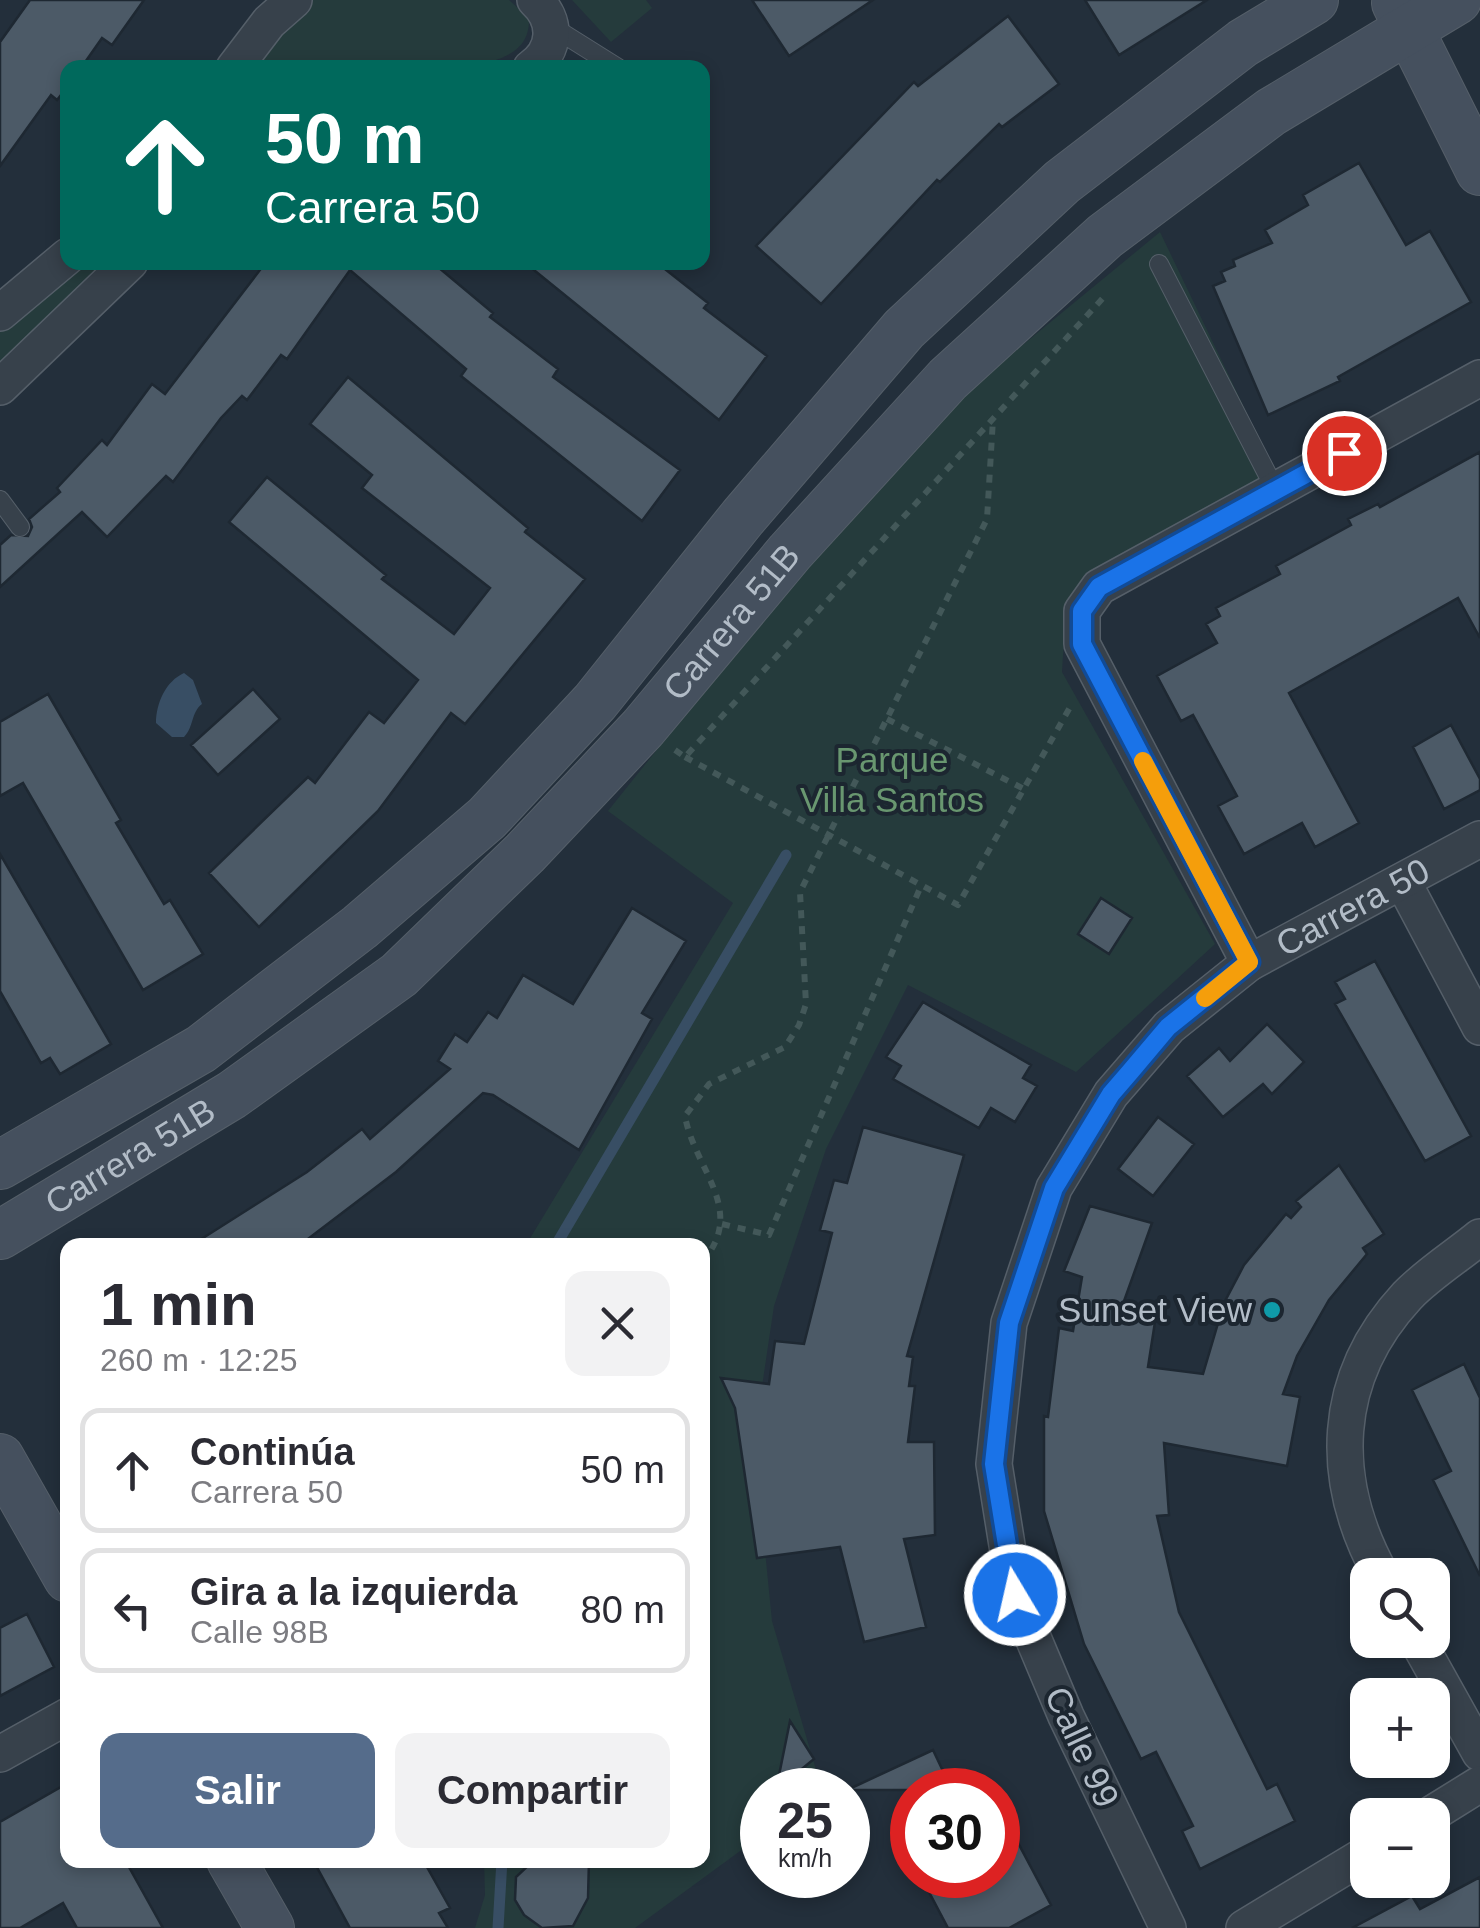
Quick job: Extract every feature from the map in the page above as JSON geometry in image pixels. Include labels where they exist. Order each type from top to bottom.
[{"type":"main road","name":"Carrera 51B","points":[[0,1165],[202,1048],[360,927],[488,818],[596,702],[744,517],[904,329],[1062,182],[1243,43],[1314,0]]},
{"type":"main road","name":"Carrera 51B","points":[[0,1235],[232,1095],[398,975],[525,853],[643,728],[790,552],[948,379],[1105,236],[1271,112],[1402,15],[1457,0]]},
{"type":"main road","points":[[1402,15],[1480,171]]},
{"type":"main road","points":[[0,1458],[60,1564]]},
{"type":"main road","points":[[235,1868],[270,1928]]},
{"type":"street","points":[[240,60],[269,22],[294,0]]},
{"type":"street","points":[[538,60],[550,46],[543,13]]},
{"type":"street","points":[[0,313],[60,263]]},
{"type":"street","points":[[0,387],[122,270]]},
{"type":"street","points":[[1249,962],[1082,644],[1082,611],[1099,587],[1480,378]]},
{"type":"street","name":"Carrera 50","points":[[1009,1323],[1054,1188],[1111,1094],[1168,1027],[1249,962],[1480,838]]},
{"type":"street","points":[[1403,882],[1480,1027]]},
{"type":"street","points":[[1371,1558],[1348,1491],[1342,1431],[1359,1364],[1408,1295],[1480,1237]]},
{"type":"street","name":"Calle 99","points":[[1009,1323],[994,1464],[1015,1595],[1066,1716],[1168,1928]]},
{"type":"street","points":[[1427,1658],[1480,1754]]},
{"type":"street","points":[[0,1754],[60,1720]]},
{"type":"street","points":[[1450,1803],[1480,1784]]},
{"type":"street","points":[[1244,1928],[1350,1864]]},
{"type":"lane","points":[[543,13],[607,60]]},
{"type":"lane","points":[[1159,264],[1276,491]]},
{"type":"lane","points":[[0,500],[20,527]]},
{"type":"path","points":[[686,756],[1129,270],[1145,262],[1159,264]]},
{"type":"path","points":[[710,1247],[722,1224],[719,1192],[689,1139],[686,1116],[710,1084],[786,1048],[799,1026],[806,1004],[800,892],[987,519],[993,420]]},
{"type":"path","points":[[661,742],[958,906],[1094,666]]},
{"type":"path","points":[[887,718],[1024,789]]},
{"type":"path","points":[[722,1224],[769,1235],[921,886]]},
{"type":"green space","points":[[313,0],[509,0],[529,18],[525,39],[519,47],[495,60],[257,60]]},
{"type":"green space","points":[[572,0],[646,0],[652,8],[611,42]]},
{"type":"green space","name":"Parque Villa Santos","points":[[1160,232],[1278,478],[1065,622],[1062,672],[1215,944],[1076,1072],[908,985],[826,1149],[774,1306],[754,1440],[772,1621],[815,1768],[740,1768],[740,1851],[635,1928],[475,1928],[485,1895],[484,1868],[710,1868],[710,1238],[530,1238],[733,903],[608,811],[804,566],[962,395]]},
{"type":"green space","points":[[68,270],[109,270],[0,383],[0,326]]},
{"type":"water","points":[[184,673],[193,680],[202,704],[184,737],[172,737],[156,723],[158,708],[167,687]]},
{"type":"building","points":[[30,0],[144,0],[112,45],[102,38],[87,60],[60,60],[60,96],[57,100],[51,95],[0,166],[0,42]]},
{"type":"building","points":[[752,0],[873,0],[789,56]]},
{"type":"building","points":[[1085,0],[1207,0],[1119,55]]},
{"type":"building","points":[[1008,16],[1059,84],[1002,127],[999,124],[940,182],[937,180],[821,304],[756,246],[914,82],[918,86]]},
{"type":"building","points":[[1359,163],[1406,245],[1430,231],[1471,302],[1338,377],[1340,381],[1268,415],[1213,286],[1225,281],[1221,272],[1235,266],[1233,260],[1272,243],[1265,230],[1308,205],[1303,195]]},
{"type":"building","points":[[260,270],[350,270],[287,359],[281,355],[247,400],[242,396],[221,418],[173,482],[166,476],[107,537],[82,512],[0,587],[0,545],[11,535],[28,536],[32,527],[29,519],[60,492],[57,488],[102,440],[107,445],[152,384],[165,394]]},
{"type":"building","points":[[350,270],[442,270],[493,313],[490,317],[558,369],[553,377],[680,470],[642,521],[461,376],[466,369]]},
{"type":"building","points":[[534,270],[666,270],[708,303],[704,308],[767,356],[719,420]]},
{"type":"building","points":[[348,377],[528,528],[525,532],[585,579],[465,724],[451,713],[378,811],[259,927],[209,873],[308,777],[315,783],[369,712],[384,723],[418,680],[229,522],[267,477],[386,575],[382,579],[454,634],[490,588],[362,488],[372,475],[310,424]]},
{"type":"building","points":[[1480,452],[1480,638],[1458,598],[1289,693],[1359,823],[1315,847],[1302,823],[1244,854],[1218,806],[1237,796],[1193,715],[1181,721],[1157,676],[1217,643],[1206,624],[1220,616],[1216,608],[1280,574],[1276,566],[1351,525],[1348,519],[1378,504],[1380,507]]},
{"type":"building","points":[[253,689],[280,719],[218,775],[191,745]]},
{"type":"building","points":[[48,694],[164,904],[170,900],[203,954],[143,990],[23,783],[0,796],[0,722]]},
{"type":"building","points":[[1451,725],[1480,779],[1480,790],[1444,809],[1413,747]]},
{"type":"building","points":[[0,854],[111,1044],[60,1074],[50,1058],[41,1063],[0,991]]},
{"type":"building","points":[[1101,898],[1132,918],[1109,954],[1078,934]]},
{"type":"building","points":[[632,908],[686,941],[642,1013],[652,1019],[579,1150],[493,1095],[483,1093],[396,1172],[309,1238],[203,1238],[307,1172],[362,1129],[370,1139],[450,1069],[438,1061],[455,1034],[467,1042],[488,1012],[497,1018],[523,975],[573,1004]]},
{"type":"building","points":[[1375,961],[1471,1136],[1425,1161],[1335,1004],[1345,999],[1335,982]]},
{"type":"building","points":[[923,1002],[1031,1065],[1023,1078],[1037,1086],[1015,1122],[991,1108],[979,1128],[893,1079],[901,1066],[886,1057]]},
{"type":"building","points":[[1267,1024],[1304,1062],[1272,1094],[1263,1084],[1223,1117],[1187,1076],[1219,1048],[1230,1061]]},
{"type":"building","points":[[1158,1117],[1194,1144],[1153,1196],[1118,1169]]},
{"type":"building","points":[[863,1127],[964,1155],[907,1356],[913,1357],[909,1386],[915,1386],[908,1442],[934,1442],[935,1535],[904,1539],[926,1627],[864,1642],[840,1547],[757,1558],[735,1408],[721,1378],[769,1384],[775,1341],[804,1344],[832,1233],[820,1230],[834,1180],[847,1183]]},
{"type":"building","points":[[1339,1165],[1384,1234],[1363,1248],[1367,1254],[1329,1300],[1297,1356],[1283,1394],[1300,1397],[1287,1466],[1164,1443],[1169,1515],[1157,1516],[1179,1612],[1267,1789],[1277,1784],[1295,1821],[1200,1869],[1182,1831],[1193,1826],[1156,1752],[1141,1759],[1084,1644],[1044,1511],[1044,1416],[1048,1417],[1059,1328],[1073,1331],[1082,1277],[1064,1271],[1090,1206],[1152,1223],[1119,1315],[1155,1322],[1148,1367],[1203,1374],[1224,1303],[1244,1265],[1286,1214],[1291,1218],[1301,1207],[1296,1201]]},
{"type":"building","points":[[1464,1364],[1480,1398],[1480,1576],[1433,1480],[1451,1471],[1412,1390]]},
{"type":"building","points":[[27,1614],[54,1667],[0,1696],[0,1628]]},
{"type":"building","points":[[790,1721],[814,1759],[803,1768],[780,1768]]},
{"type":"building","points":[[933,1750],[942,1768],[894,1768]]},
{"type":"building","points":[[890,1770],[890,1790],[870,1790],[870,1779]]},
{"type":"building","points":[[60,1788],[60,1868],[129,1868],[163,1928],[77,1928],[63,1903],[20,1928],[0,1928],[0,1822]]},
{"type":"building","points":[[1020,1847],[1051,1905],[1009,1928],[948,1928],[932,1898],[1020,1898]]},
{"type":"building","points":[[317,1868],[428,1868],[450,1908],[439,1913],[448,1928],[350,1928]]},
{"type":"building","points":[[526,1868],[589,1868],[588,1898],[573,1926],[542,1928],[524,1915],[515,1900],[516,1877]]},
{"type":"building","points":[[1480,1877],[1480,1928],[1352,1928],[1408,1898],[1413,1898],[1420,1909],[1441,1898],[1450,1898],[1450,1893]]},
{"type":"waterway","points":[[560,1238],[786,855]]},
{"type":"waterway","points":[[498,1928],[502,1868]]},
{"type":"slow traffic","points":[[1143,761],[1249,962],[1205,998]]},
{"type":"place","name":"Sunset View","points":[[1272,1310]]},
{"type":"route","points":[[1015,1595],[994,1464],[1009,1323],[1054,1188],[1111,1094],[1168,1027],[1249,962],[1082,644],[1082,611],[1099,587],[1344,453]]}]
